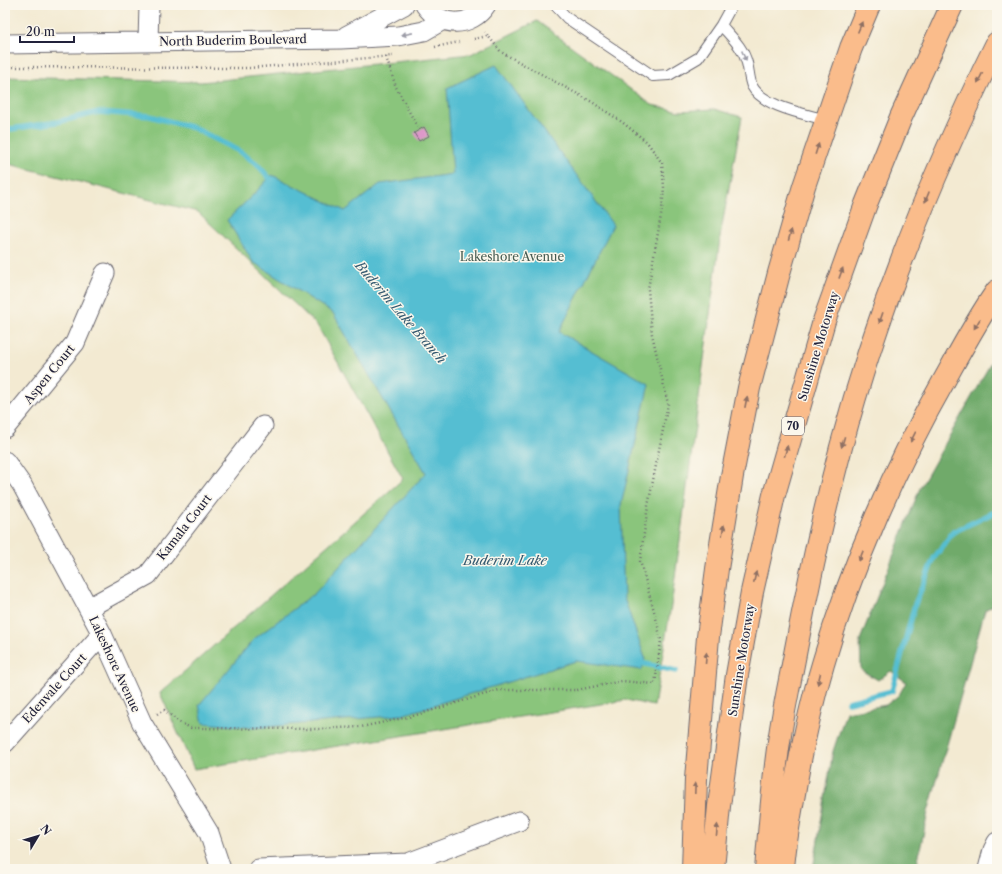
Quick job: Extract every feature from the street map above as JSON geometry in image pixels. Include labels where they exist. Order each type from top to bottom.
[{"type":"highway","points":[[693,869],[696,779],[708,637],[732,476],[749,388],[779,272],[804,186],[851,48],[869,5]]},
{"type":"highway","name":"Sunshine Motorway","points":[[713,869],[719,806],[737,675],[752,592],[778,480],[824,321],[866,204],[901,117],[952,5]]},
{"type":"highway","points":[[766,869],[780,736],[810,573],[841,446],[870,351],[920,213],[944,156],[997,43]]},
{"type":"highway","points":[[783,869],[784,848],[806,727],[823,664],[841,607],[905,453],[955,360],[997,291]]},
{"type":"street","points":[[148,42],[149,5]]},
{"type":"street","name":"North Buderim Boulevard","points":[[341,39],[404,5]]},
{"type":"street","points":[[425,5],[433,15],[443,20],[458,23],[473,18],[482,10]]},
{"type":"street","name":"North Buderim Boulevard","points":[[5,44],[341,39],[398,36],[424,31],[443,20]]},
{"type":"street","name":"Aspen Court","points":[[5,428],[75,343],[105,273]]},
{"type":"street","name":"Kamala Court","points":[[88,608],[148,575],[263,426]]},
{"type":"street","name":"Lakeshore Avenue","points":[[5,461],[22,485],[102,634],[142,723],[209,833],[221,869]]},
{"type":"street","name":"Edenvale Court","points":[[5,743],[102,634]]},
{"type":"street","points":[[258,869],[408,863],[518,821]]},
{"type":"street","points":[[988,869],[993,850],[997,842]]},
{"type":"lane","points":[[555,5],[567,18],[653,76],[669,75],[698,58],[721,25],[732,5]]},
{"type":"lane","points":[[721,25],[743,52],[747,63],[750,81],[756,92],[773,103],[826,120]]},
{"type":"path","points":[[142,723],[164,710],[179,722],[191,728],[317,729],[361,726],[413,716],[499,690],[577,690],[622,681],[655,684],[661,640],[640,561],[648,506],[668,404],[652,334],[648,288],[662,210],[664,187],[662,162],[647,142],[622,122],[592,102],[500,52],[487,36],[482,10]]},
{"type":"path","points":[[472,39],[487,36]]},
{"type":"path","points":[[434,47],[465,41]]},
{"type":"path","points":[[5,67],[249,68],[396,56]]},
{"type":"path","points":[[386,57],[396,87],[419,130]]},
{"type":"green space","name":"Lakeshore Avenue","points":[[537,21],[652,105],[679,111],[714,109],[742,117],[721,231],[672,600],[654,706],[626,700],[194,769],[160,693],[403,479],[317,325],[198,212],[5,163],[5,77],[201,82],[471,54]]},
{"type":"green space","points":[[997,352],[997,603],[985,610],[928,812],[916,869],[813,869],[833,751],[846,712],[886,705],[899,695],[906,682],[891,671],[878,680],[861,670],[860,640],[920,488]]},
{"type":"water","name":"Buderim Lake","points":[[496,65],[613,225],[559,332],[649,384],[621,505],[624,598],[645,658],[642,670],[576,661],[402,715],[254,728],[203,723],[199,705],[254,639],[315,593],[426,473],[333,313],[253,262],[227,220],[272,175],[345,211],[380,184],[453,174],[447,88]]},
{"type":"building","points":[[424,127],[429,136],[419,141],[414,133]]},
{"type":"waterway","name":"Buderim Lake Branch","points":[[5,128],[11,129],[57,122],[99,112],[150,116],[194,128],[237,150],[256,163],[273,182]]},
{"type":"waterway","name":"Buderim Lake Branch","points":[[848,702],[892,691],[915,604],[934,558],[953,532],[997,511]]},
{"type":"waterway","name":"Buderim Lake Branch","points":[[637,662],[676,671]]}]
